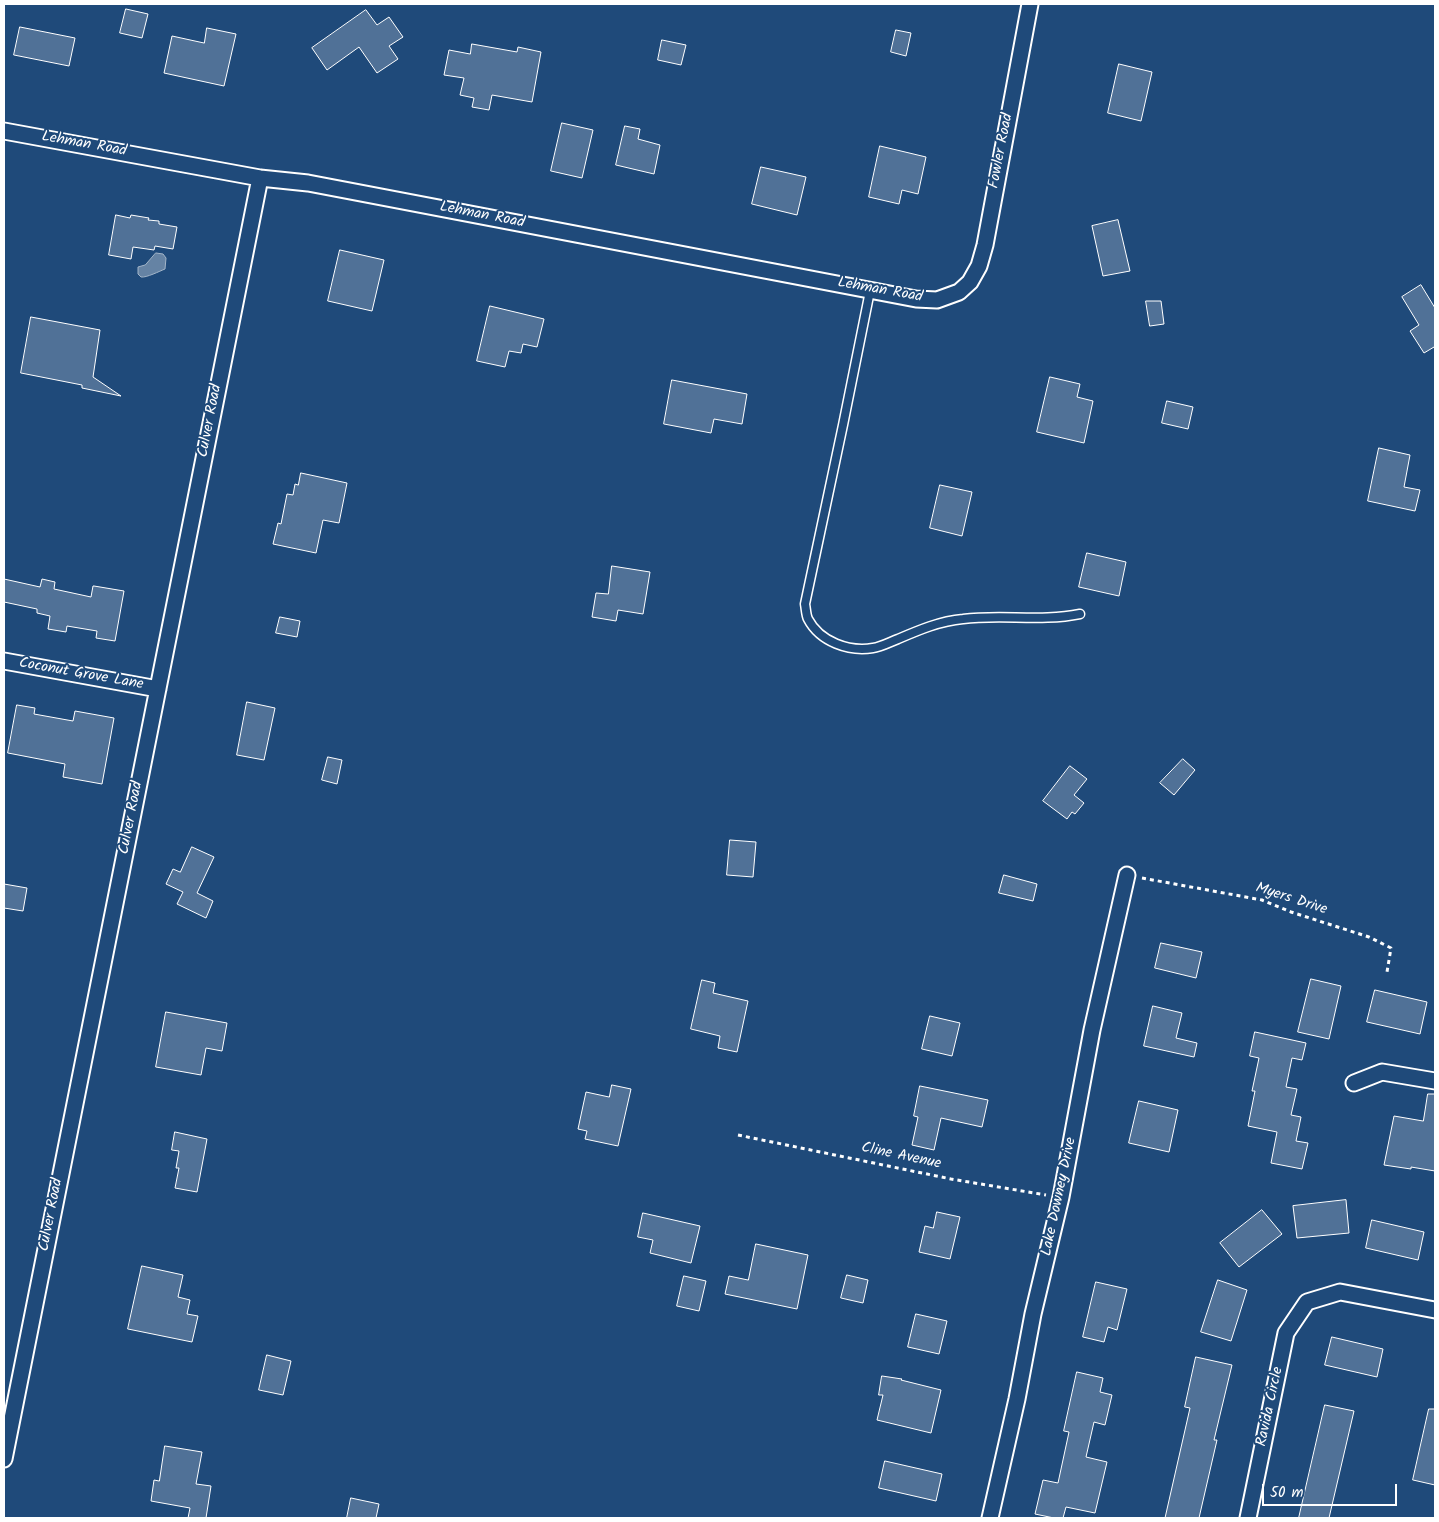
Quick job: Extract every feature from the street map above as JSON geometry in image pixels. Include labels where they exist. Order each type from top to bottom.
[{"type":"street","name":"Fowler Road","points":[[959,292],[970,282],[979,266],[985,245],[1030,4]]},
{"type":"street","name":"Lehman Road","points":[[4,131],[260,178],[308,183],[916,300],[937,300],[959,292]]},
{"type":"street","name":"Culver Road","points":[[4,1459],[260,178]]},
{"type":"street","name":"Coconut Grove Lane","points":[[4,661],[158,689]]},
{"type":"street","name":"Lake Downey Drive","points":[[990,1518],[1018,1399],[1033,1314],[1061,1197],[1092,1030],[1127,876]]},
{"type":"street","points":[[1354,1083],[1382,1072],[1435,1081]]},
{"type":"street","name":"Ravida Circle","points":[[1248,1518],[1286,1333],[1307,1302],[1340,1292],[1435,1310]]},
{"type":"lane","points":[[870,291],[844,425],[805,604],[808,618],[819,634],[832,642],[857,649],[874,648],[922,629],[957,620],[978,617],[1059,618],[1080,614]]},
{"type":"path","name":"Myers Drive","points":[[1127,876],[1262,900],[1291,912],[1369,937],[1391,948],[1387,972]]},
{"type":"path","name":"Cline Avenue","points":[[738,1135],[951,1179],[1061,1197]]},
{"type":"water","points":[[156,253],[163,254],[166,258],[165,269],[141,277],[138,274],[138,267],[145,265]]},
{"type":"building","points":[[126,9],[148,14],[142,38],[120,33]]},
{"type":"building","points":[[366,10],[377,25],[389,17],[403,37],[389,46],[398,59],[377,73],[359,47],[327,70],[312,48]]},
{"type":"building","points":[[20,27],[75,38],[69,66],[14,55]]},
{"type":"building","points":[[207,28],[236,34],[224,86],[164,73],[172,36],[204,43]]},
{"type":"building","points":[[896,30],[911,33],[906,56],[891,52]]},
{"type":"building","points":[[662,40],[686,45],[681,65],[658,60]]},
{"type":"building","points":[[472,44],[517,52],[518,47],[541,52],[532,102],[492,95],[489,110],[472,107],[474,98],[460,95],[464,78],[444,75],[449,50],[470,54]]},
{"type":"building","points":[[1119,64],[1152,72],[1141,121],[1108,113]]},
{"type":"building","points":[[562,123],[593,130],[582,178],[551,171]]},
{"type":"building","points":[[625,126],[640,129],[638,139],[660,145],[654,174],[616,165]]},
{"type":"building","points":[[880,146],[926,157],[918,194],[902,190],[899,204],[869,197]]},
{"type":"building","points":[[761,167],[806,177],[797,215],[752,204]]},
{"type":"building","points":[[116,215],[130,218],[131,215],[149,218],[148,220],[159,221],[159,224],[177,227],[173,249],[155,246],[154,250],[133,247],[131,259],[109,255]]},
{"type":"building","points":[[1118,220],[1130,271],[1103,276],[1092,226]]},
{"type":"building","points":[[340,250],[384,260],[372,311],[328,301]]},
{"type":"building","points":[[1421,285],[1435,308],[1435,350],[1434,347],[1424,353],[1410,331],[1419,325],[1402,297]]},
{"type":"building","points":[[1146,301],[1161,301],[1164,324],[1150,326]]},
{"type":"building","points":[[490,306],[544,319],[537,347],[523,344],[521,353],[509,351],[505,367],[477,361]]},
{"type":"building","points":[[31,317],[100,330],[93,377],[121,396],[82,388],[82,385],[21,373]]},
{"type":"building","points":[[1050,377],[1080,384],[1077,397],[1093,401],[1084,443],[1037,432]]},
{"type":"building","points":[[672,380],[747,394],[742,424],[714,419],[711,433],[664,424]]},
{"type":"building","points":[[1167,401],[1193,407],[1188,429],[1162,423]]},
{"type":"building","points":[[1379,448],[1410,455],[1404,487],[1420,490],[1415,511],[1368,501]]},
{"type":"building","points":[[301,473],[347,483],[339,523],[323,520],[316,553],[273,544],[278,523],[281,524],[287,494],[293,495],[295,484],[298,485]]},
{"type":"building","points":[[940,485],[972,492],[962,536],[930,528]]},
{"type":"building","points":[[1087,553],[1126,562],[1119,596],[1079,587]]},
{"type":"building","points":[[612,566],[650,572],[643,614],[618,610],[616,621],[592,617],[596,593],[608,594]]},
{"type":"building","points":[[4,579],[40,587],[42,579],[55,582],[54,589],[91,597],[93,586],[124,591],[115,641],[96,638],[97,631],[67,626],[66,632],[48,629],[50,616],[37,613],[37,609],[4,602]]},
{"type":"building","points":[[280,617],[300,621],[297,637],[276,633]]},
{"type":"building","points":[[247,702],[275,708],[264,760],[237,755]]},
{"type":"building","points":[[17,705],[35,708],[34,714],[73,721],[75,711],[114,718],[102,784],[63,777],[65,764],[8,753]]},
{"type":"building","points":[[328,757],[342,760],[337,784],[322,780]]},
{"type":"building","points":[[1183,759],[1195,770],[1174,795],[1160,783]]},
{"type":"building","points":[[1070,766],[1087,779],[1074,795],[1084,803],[1075,814],[1072,812],[1067,819],[1043,801]]},
{"type":"building","points":[[730,840],[756,842],[753,877],[727,875]]},
{"type":"building","points":[[192,847],[214,857],[197,893],[213,901],[206,918],[177,904],[183,892],[166,884],[173,869],[180,872]]},
{"type":"building","points":[[1004,875],[1037,884],[1033,901],[999,893]]},
{"type":"building","points":[[4,884],[27,888],[23,911],[4,908]]},
{"type":"building","points":[[1161,943],[1202,952],[1196,978],[1155,968]]},
{"type":"building","points":[[1311,979],[1341,986],[1329,1039],[1298,1032]]},
{"type":"building","points":[[702,980],[715,983],[713,993],[748,1001],[737,1052],[718,1048],[720,1036],[691,1029]]},
{"type":"building","points":[[1375,990],[1427,1002],[1420,1034],[1367,1022]]},
{"type":"building","points":[[1153,1006],[1182,1013],[1176,1038],[1197,1043],[1194,1057],[1144,1046]]},
{"type":"building","points":[[166,1012],[227,1023],[222,1051],[206,1048],[201,1075],[156,1067]]},
{"type":"building","points":[[930,1016],[960,1023],[952,1056],[922,1049]]},
{"type":"building","points":[[1255,1032],[1306,1043],[1302,1060],[1292,1058],[1286,1087],[1297,1089],[1291,1115],[1301,1117],[1296,1141],[1308,1143],[1302,1169],[1271,1163],[1277,1132],[1248,1126],[1255,1091],[1252,1091],[1259,1058],[1250,1056]]},
{"type":"building","points":[[612,1085],[631,1089],[618,1146],[585,1139],[587,1131],[578,1129],[586,1092],[609,1097]]},
{"type":"building","points":[[920,1086],[988,1100],[982,1127],[941,1118],[934,1150],[912,1145],[918,1117],[914,1116]]},
{"type":"building","points":[[1428,1094],[1435,1094],[1435,1171],[1384,1165],[1394,1116],[1423,1121]]},
{"type":"building","points":[[1139,1101],[1178,1110],[1169,1152],[1129,1143]]},
{"type":"building","points":[[175,1132],[207,1139],[197,1192],[175,1188],[179,1168],[176,1168],[179,1151],[172,1150]]},
{"type":"building","points":[[1346,1200],[1349,1233],[1297,1238],[1293,1206]]},
{"type":"building","points":[[1262,1210],[1282,1234],[1239,1267],[1220,1243]]},
{"type":"building","points":[[937,1212],[960,1217],[950,1259],[919,1252],[925,1226],[933,1228]]},
{"type":"building","points":[[643,1213],[700,1226],[691,1263],[650,1253],[653,1240],[638,1237]]},
{"type":"building","points":[[1372,1220],[1424,1232],[1418,1260],[1366,1248]]},
{"type":"building","points":[[756,1244],[808,1255],[797,1309],[725,1294],[729,1276],[748,1280]]},
{"type":"building","points":[[142,1266],[183,1275],[178,1297],[190,1300],[187,1314],[198,1316],[192,1342],[128,1329]]},
{"type":"building","points":[[847,1275],[868,1280],[863,1303],[841,1298]]},
{"type":"building","points":[[684,1276],[706,1281],[699,1311],[677,1306]]},
{"type":"building","points":[[1218,1280],[1247,1290],[1231,1341],[1201,1332]]},
{"type":"building","points":[[1096,1282],[1127,1289],[1117,1330],[1108,1327],[1104,1342],[1083,1337]]},
{"type":"building","points":[[916,1314],[947,1321],[939,1354],[908,1347]]},
{"type":"building","points":[[1332,1337],[1383,1349],[1377,1377],[1325,1365]]},
{"type":"building","points":[[267,1355],[291,1361],[283,1395],[259,1390]]},
{"type":"building","points":[[1196,1357],[1232,1365],[1214,1440],[1217,1440],[1199,1518],[1165,1518],[1190,1408],[1185,1407]]},
{"type":"building","points":[[1077,1372],[1103,1378],[1100,1392],[1112,1395],[1105,1425],[1094,1422],[1086,1457],[1107,1462],[1095,1513],[1066,1507],[1063,1518],[1035,1514],[1043,1480],[1058,1483],[1069,1432],[1064,1431]]},
{"type":"building","points":[[882,1376],[902,1379],[941,1390],[931,1433],[877,1420],[883,1395],[879,1395]]},
{"type":"building","points":[[1325,1405],[1354,1411],[1329,1518],[1299,1518]]},
{"type":"building","points":[[1429,1409],[1435,1409],[1435,1485],[1413,1480]]},
{"type":"building","points":[[165,1446],[202,1452],[196,1484],[211,1486],[206,1518],[188,1518],[190,1508],[151,1501],[154,1480],[159,1481]]},
{"type":"building","points":[[885,1461],[942,1474],[936,1501],[879,1488]]},
{"type":"building","points":[[351,1498],[379,1504],[376,1518],[347,1518]]}]
